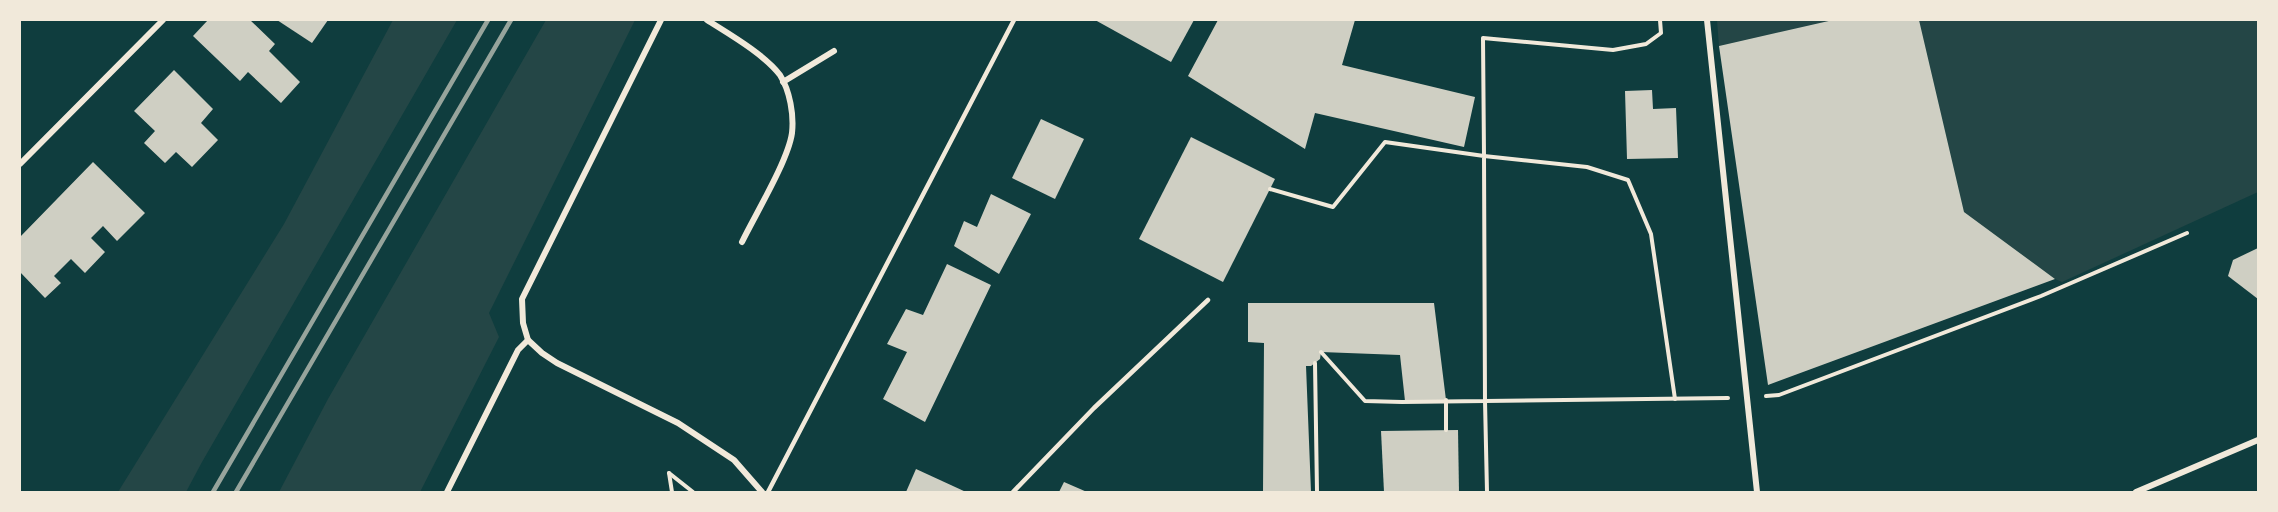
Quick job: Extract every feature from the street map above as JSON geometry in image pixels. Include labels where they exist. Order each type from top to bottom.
[{"type":"street","points":[[661,20],[522,299],[523,323],[528,340],[557,363],[687,429],[734,460],[762,492]]},
{"type":"street","points":[[707,20],[763,59],[779,75],[788,92],[792,116],[792,134],[785,155],[742,242]]},
{"type":"street","points":[[1707,20],[1757,492]]},
{"type":"street","points":[[20,164],[159,21]]},
{"type":"street","points":[[783,82],[834,51]]},
{"type":"street","points":[[447,492],[518,350],[528,340]]},
{"type":"street","points":[[2136,492],[2259,440]]},
{"type":"lane","points":[[768,492],[1014,20]]},
{"type":"lane","points":[[1013,492],[1094,408],[1208,300]]},
{"type":"path","points":[[1487,492],[1483,38],[1613,50],[1646,44],[1661,33],[1660,20]]},
{"type":"path","points":[[1270,189],[1333,207],[1385,142],[1587,167],[1628,180],[1651,234],[1675,399]]},
{"type":"path","points":[[1321,352],[1365,401],[1675,399],[1779,395],[2041,296],[2187,233]]},
{"type":"path","points":[[1315,363],[1317,492]]},
{"type":"path","points":[[1446,400],[1446,430]]},
{"type":"path","points":[[672,492],[669,473],[693,492]]},
{"type":"shaded area","points":[[393,20],[457,20],[186,492],[118,492],[284,224]]},
{"type":"shaded area","points":[[546,20],[635,20],[489,313],[499,337],[420,492],[279,492],[328,399]]},
{"type":"shaded area","points":[[1717,20],[1833,20],[1719,46]]},
{"type":"shaded area","points":[[1919,20],[2258,20],[2258,192],[2062,282],[2055,279],[1964,212]]},
{"type":"building","points":[[208,20],[250,20],[275,44],[269,51],[300,82],[281,103],[248,72],[240,81],[193,36]]},
{"type":"building","points":[[277,20],[328,20],[312,43]]},
{"type":"building","points":[[1095,20],[1194,20],[1171,62]]},
{"type":"building","points":[[1218,20],[1355,20],[1342,65],[1475,97],[1464,147],[1315,113],[1305,149],[1188,76]]},
{"type":"building","points":[[1833,20],[1919,20],[1964,212],[2055,279],[1768,385],[1719,46]]},
{"type":"building","points":[[174,70],[213,109],[201,123],[218,140],[192,167],[176,152],[165,163],[144,143],[155,131],[134,111]]},
{"type":"building","points":[[1652,90],[1653,109],[1676,108],[1678,158],[1627,159],[1625,91]]},
{"type":"building","points":[[1041,119],[1084,139],[1055,199],[1012,178]]},
{"type":"building","points":[[1191,137],[1275,179],[1223,282],[1139,239]]},
{"type":"building","points":[[93,162],[145,213],[117,241],[103,226],[91,238],[105,252],[85,273],[71,259],[54,276],[61,283],[45,298],[20,272],[20,237]]},
{"type":"building","points":[[991,194],[1031,214],[999,274],[954,246],[964,221],[977,227]]},
{"type":"building","points":[[2258,248],[2258,299],[2228,276],[2233,260]]},
{"type":"building","points":[[947,264],[991,285],[925,422],[883,399],[907,352],[887,344],[906,309],[923,315]]},
{"type":"building","points":[[1248,303],[1434,303],[1446,400],[1405,401],[1400,355],[1321,352],[1320,359],[1311,366],[1306,366],[1311,492],[1263,492],[1264,343],[1248,342]]},
{"type":"building","points":[[1458,430],[1459,492],[1384,492],[1381,431]]},
{"type":"building","points":[[916,469],[966,492],[906,492]]},
{"type":"building","points":[[1064,482],[1087,492],[1059,492]]},
{"type":"railway","points":[[213,492],[488,20]]},
{"type":"railway","points":[[236,492],[511,20]]}]
